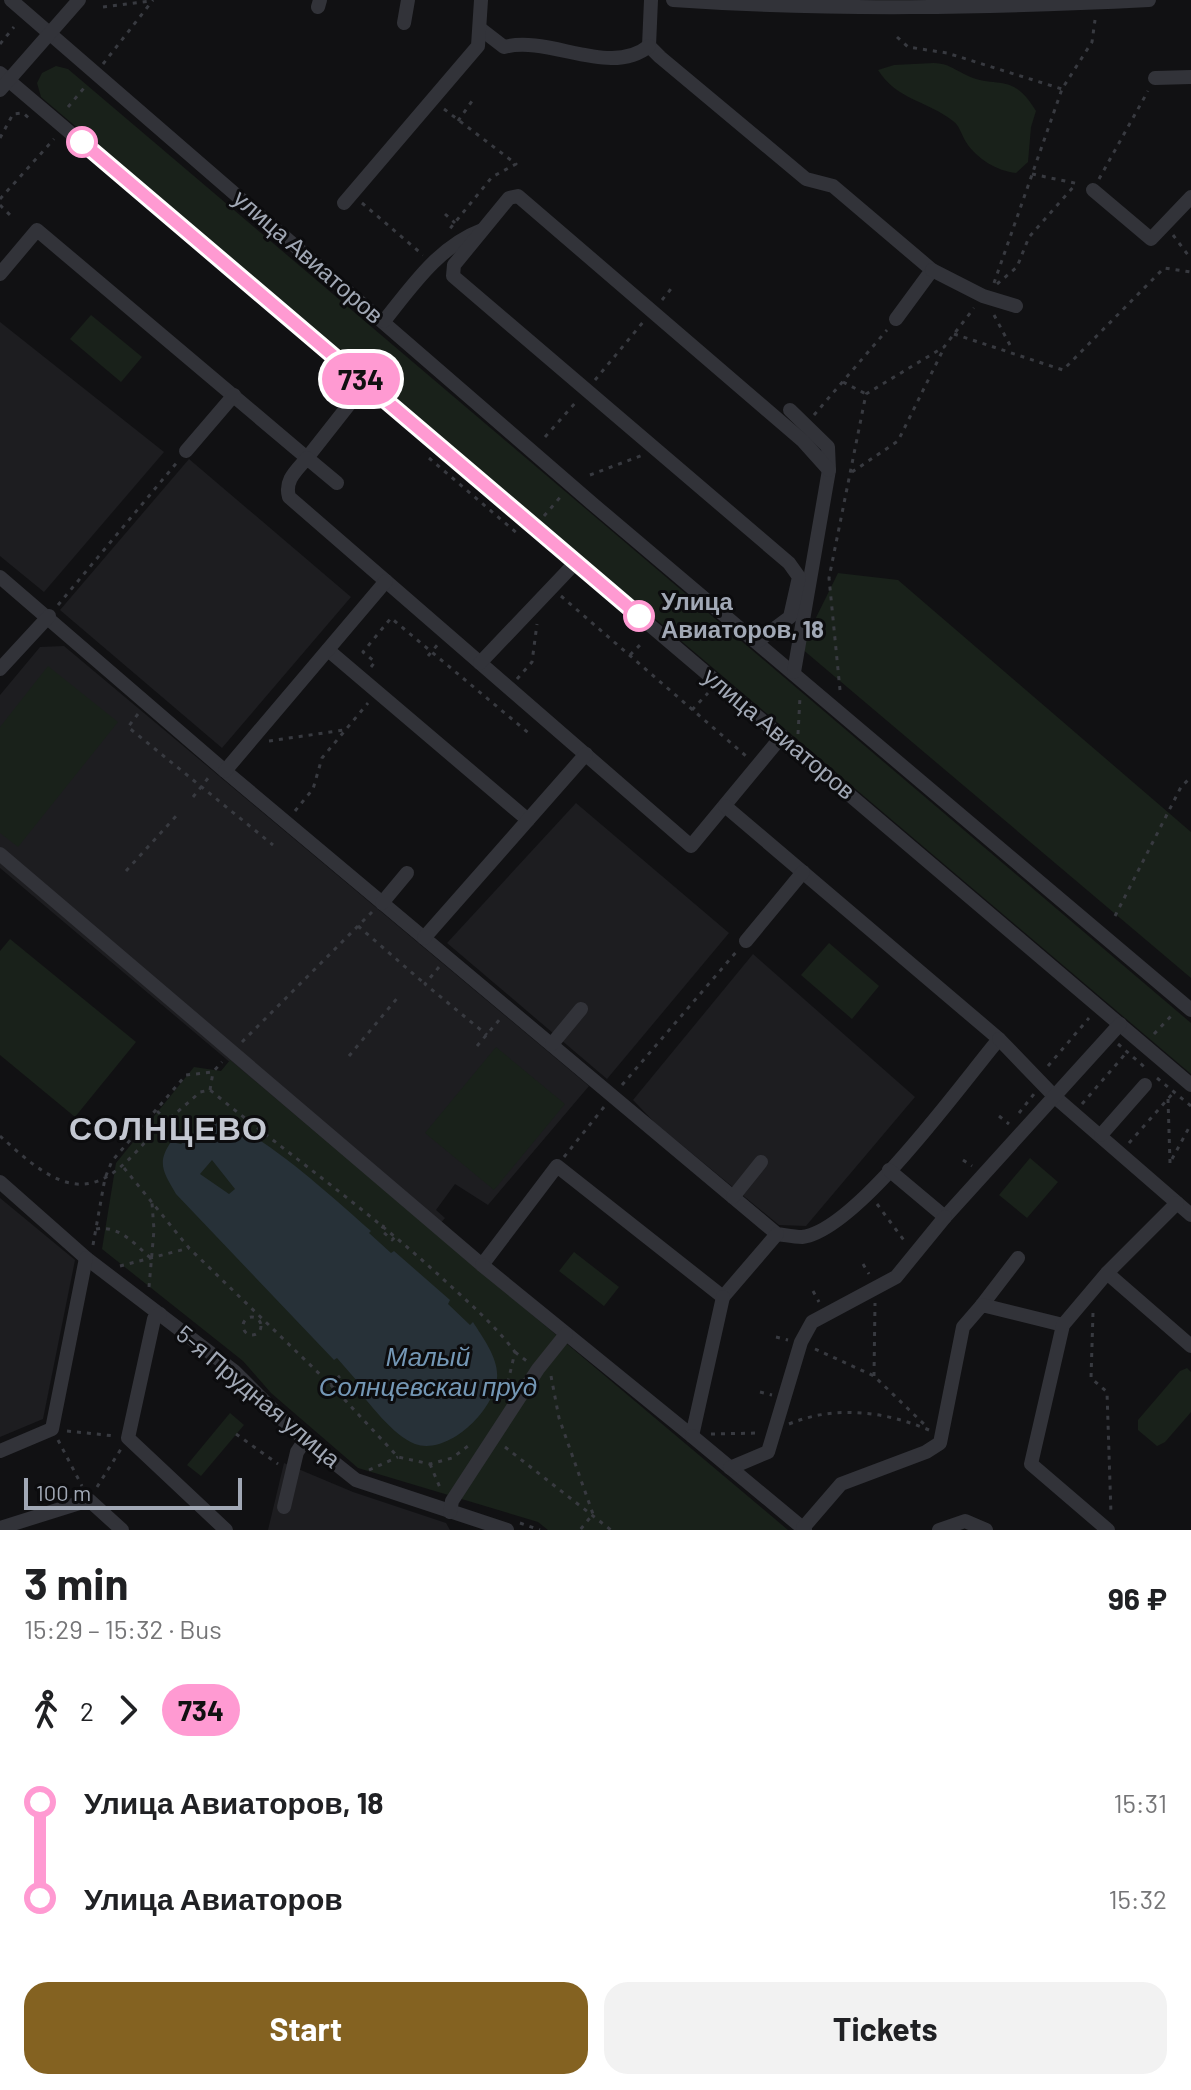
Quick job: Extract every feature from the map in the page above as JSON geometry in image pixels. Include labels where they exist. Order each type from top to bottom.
[{"type":"street","name":"улица Авиаторов","points":[[11,0],[1191,1010]]},
{"type":"street","points":[[3,81],[79,0]]},
{"type":"street","points":[[404,23],[408,0]]},
{"type":"street","points":[[348,199],[478,46],[482,30],[481,0]]},
{"type":"street","points":[[649,46],[651,0]]},
{"type":"street","points":[[673,0],[787,8],[916,9],[1149,0]]},
{"type":"street","points":[[482,30],[504,47],[522,42],[622,59],[649,46]]},
{"type":"street","points":[[649,46],[806,179],[833,186],[932,270],[983,296],[1016,306]]},
{"type":"street","points":[[1155,78],[1191,77]]},
{"type":"street","name":"улица Авиаторов","points":[[3,81],[577,561],[1191,1085]]},
{"type":"street","points":[[1093,190],[1151,239],[1191,197]]},
{"type":"street","points":[[758,641],[790,617],[799,577],[789,563],[722,509],[453,276],[454,265],[509,198],[518,196],[803,441],[829,470]]},
{"type":"street","points":[[0,274],[37,230],[337,483]]},
{"type":"street","points":[[384,321],[438,257],[458,239],[482,230]]},
{"type":"street","points":[[896,319],[932,270]]},
{"type":"street","points":[[366,383],[288,481],[289,497],[691,846],[782,736]]},
{"type":"street","points":[[186,451],[234,395]]},
{"type":"street","points":[[790,410],[828,447],[829,470],[795,651],[794,672]]},
{"type":"street","points":[[480,663],[577,561]]},
{"type":"street","points":[[0,577],[49,616],[222,769],[777,1234],[803,1237],[827,1225],[870,1194],[999,1039]]},
{"type":"street","points":[[222,769],[248,744],[386,581]]},
{"type":"street","points":[[0,669],[49,616]]},
{"type":"street","points":[[328,650],[528,820]]},
{"type":"street","points":[[424,938],[586,754]]},
{"type":"street","points":[[725,806],[999,1039],[1055,1097],[1191,1215]]},
{"type":"street","points":[[0,854],[234,1050],[238,1059],[482,1265],[696,1435],[730,1468],[804,1529],[841,1484],[926,1452],[936,1437],[963,1327],[1018,1258]]},
{"type":"street","points":[[746,941],[803,872]]},
{"type":"street","points":[[382,903],[407,873]]},
{"type":"street","points":[[552,1044],[581,1009]]},
{"type":"street","points":[[730,1468],[768,1452],[795,1341],[812,1322],[873,1282],[896,1277],[945,1217],[1120,1024]]},
{"type":"street","points":[[1101,1135],[1145,1085]]},
{"type":"street","points":[[733,1197],[761,1162]]},
{"type":"street","points":[[482,1265],[557,1166],[723,1297]]},
{"type":"street","points":[[889,1170],[945,1217]]},
{"type":"street","name":"5-я Прудная улица","points":[[0,1182],[88,1260],[234,1371],[305,1440],[356,1480],[448,1506],[507,1530]]},
{"type":"street","points":[[1109,1522],[1031,1464],[1063,1325],[1107,1273],[1177,1203]]},
{"type":"street","points":[[696,1435],[723,1297],[777,1234]]},
{"type":"street","points":[[0,1451],[52,1429],[88,1260]]},
{"type":"street","points":[[1107,1273],[1191,1346]]},
{"type":"street","points":[[982,1305],[1063,1325]]},
{"type":"street","points":[[160,1314],[154,1319],[128,1438],[226,1530]]},
{"type":"street","points":[[448,1506],[538,1369],[566,1334]]},
{"type":"street","points":[[284,1507],[297,1452],[305,1440]]},
{"type":"street","points":[[0,1528],[89,1500],[122,1530]]},
{"type":"street","points":[[939,1530],[965,1521],[986,1530]]},
{"type":"path","points":[[103,7],[153,0]]},
{"type":"path","points":[[103,64],[153,0]]},
{"type":"path","points":[[852,472],[898,441],[944,347],[996,281],[1062,89],[1096,30],[1096,22]]},
{"type":"path","points":[[0,44],[14,27]]},
{"type":"path","points":[[897,37],[908,47],[947,53],[1062,89]]},
{"type":"path","points":[[1093,190],[1155,78]]},
{"type":"path","points":[[68,107],[84,88]]},
{"type":"path","points":[[433,100],[516,164],[492,177],[446,234]]},
{"type":"path","points":[[458,121],[472,101]]},
{"type":"path","points":[[0,138],[13,114]]},
{"type":"path","points":[[0,199],[54,139]]},
{"type":"path","points":[[983,296],[1017,267],[1029,237],[1076,183],[1032,174]]},
{"type":"path","points":[[348,199],[426,258]]},
{"type":"path","points":[[0,205],[11,216]]},
{"type":"path","points":[[445,214],[455,223]]},
{"type":"path","points":[[1177,239],[1191,259]]},
{"type":"path","points":[[954,334],[1063,370],[1164,268],[1191,272]]},
{"type":"path","points":[[545,437],[674,285]]},
{"type":"path","points":[[983,296],[1011,347]]},
{"type":"path","points":[[806,424],[881,338]]},
{"type":"path","points":[[840,690],[829,578],[866,394],[944,347]]},
{"type":"path","points":[[843,382],[866,394]]},
{"type":"path","points":[[49,616],[186,451]]},
{"type":"path","points":[[590,475],[648,453]]},
{"type":"path","points":[[542,518],[564,493]]},
{"type":"path","points":[[563,586],[556,593],[749,758]]},
{"type":"path","points":[[509,688],[532,662],[539,613]]},
{"type":"path","points":[[361,678],[375,662],[363,652],[391,618],[531,735]]},
{"type":"path","points":[[629,656],[644,641]]},
{"type":"path","points":[[290,817],[313,789],[322,758],[378,692]]},
{"type":"path","points":[[692,710],[708,693]]},
{"type":"path","points":[[798,735],[801,694]]},
{"type":"path","points":[[142,710],[128,727],[273,845]]},
{"type":"path","points":[[248,744],[344,730]]},
{"type":"path","points":[[193,797],[222,769]]},
{"type":"path","points":[[1115,916],[1181,787],[1191,777]]},
{"type":"path","points":[[126,871],[178,814]]},
{"type":"path","points":[[210,1090],[213,1072],[382,903]]},
{"type":"path","points":[[358,925],[487,1035]]},
{"type":"path","points":[[557,1166],[746,941]]},
{"type":"path","points":[[425,984],[447,957]]},
{"type":"path","points":[[412,980],[416,976]]},
{"type":"path","points":[[349,1056],[399,996]]},
{"type":"path","points":[[477,1046],[509,1009]]},
{"type":"path","points":[[1154,1034],[1174,1013]]},
{"type":"path","points":[[1048,1066],[1089,1018]]},
{"type":"path","points":[[1081,1105],[1127,1052]]},
{"type":"path","points":[[1133,1057],[1191,1106]]},
{"type":"path","points":[[88,1260],[105,1178],[112,1161],[186,1075],[213,1072]]},
{"type":"path","points":[[0,1136],[27,1159],[62,1181],[105,1178],[124,1168],[200,1092],[210,1090]]},
{"type":"path","points":[[210,1090],[291,1158],[344,1192],[384,1225],[467,1305],[499,1331],[515,1352],[502,1403]]},
{"type":"path","points":[[1121,1152],[1174,1092]]},
{"type":"path","points":[[1168,1099],[1170,1163],[1190,1127]]},
{"type":"path","points":[[157,1111],[176,1129]]},
{"type":"path","points":[[999,1116],[1009,1124]]},
{"type":"path","points":[[963,1160],[972,1166]]},
{"type":"path","points":[[124,1168],[189,1248],[330,1384],[398,1457],[430,1464],[452,1458],[475,1439]]},
{"type":"path","points":[[870,1194],[911,1250]]},
{"type":"path","points":[[148,1300],[152,1203]]},
{"type":"path","points":[[96,1229],[108,1227],[119,1231],[152,1259]]},
{"type":"path","points":[[109,1268],[189,1248]]},
{"type":"path","points":[[863,1264],[873,1282],[874,1376]]},
{"type":"path","points":[[1093,1289],[1091,1378],[1107,1392],[1109,1522]]},
{"type":"path","points":[[813,1291],[820,1304]]},
{"type":"path","points":[[248,1318],[261,1318],[262,1326],[256,1335],[245,1332],[244,1323],[248,1318]]},
{"type":"path","points":[[776,1337],[795,1341],[874,1376],[936,1437]]},
{"type":"path","points":[[540,1383],[548,1371],[574,1467],[593,1514]]},
{"type":"path","points":[[330,1384],[340,1376]]},
{"type":"path","points":[[760,1392],[772,1395]]},
{"type":"path","points":[[775,1430],[813,1414],[852,1413],[895,1416],[936,1437]]},
{"type":"path","points":[[52,1429],[128,1438],[89,1500]]},
{"type":"path","points":[[52,1429],[89,1500]]},
{"type":"path","points":[[696,1435],[762,1433],[758,1445]]},
{"type":"path","points":[[236,1434],[278,1464]]},
{"type":"path","points":[[498,1442],[611,1530]]},
{"type":"path","points":[[356,1480],[398,1457]]},
{"type":"path","points":[[430,1464],[448,1506]]},
{"type":"path","points":[[580,1530],[593,1514]]},
{"type":"shaded area","points":[[894,65],[947,65],[975,79],[1010,85],[1027,98],[1036,111],[1031,127],[1028,162],[1016,173],[1002,170],[982,159],[966,142],[955,123],[894,88],[878,70]]},
{"type":"shaded area","points":[[56,66],[68,69],[1191,1023],[1191,1074],[41,97],[37,83],[42,73]]},
{"type":"shaded area","points":[[91,315],[142,357],[121,382],[70,339]]},
{"type":"shaded area","points":[[0,322],[164,452],[44,592],[0,556]]},
{"type":"shaded area","points":[[189,459],[351,597],[222,748],[60,610]]},
{"type":"shaded area","points":[[838,573],[898,580],[1191,832],[1191,978],[801,648]]},
{"type":"shaded area","points":[[64,646],[589,1086],[488,1205],[455,1184],[436,1210],[445,1218],[432,1233],[0,868],[0,695],[40,647]]},
{"type":"shaded area","points":[[48,666],[118,722],[18,847],[0,833],[0,727]]},
{"type":"shaded area","points":[[576,803],[729,933],[607,1079],[447,943]]},
{"type":"shaded area","points":[[10,939],[136,1042],[75,1117],[0,1055],[0,951]]},
{"type":"shaded area","points":[[829,943],[879,986],[852,1019],[801,975]]},
{"type":"shaded area","points":[[753,954],[915,1097],[806,1226],[779,1225],[655,1123],[633,1100]]},
{"type":"shaded area","points":[[496,1047],[565,1104],[494,1190],[425,1133]]},
{"type":"shaded area","points":[[230,1060],[788,1530],[548,1530],[538,1522],[358,1468],[271,1393],[243,1361],[102,1249],[116,1163],[194,1067],[221,1071]]},
{"type":"shaded area","points":[[1030,1158],[1058,1182],[1027,1218],[999,1195]]},
{"type":"shaded area","points":[[0,1198],[75,1260],[43,1419],[0,1437]]},
{"type":"shaded area","points":[[574,1252],[619,1287],[604,1306],[559,1271]]},
{"type":"shaded area","points":[[1187,1368],[1191,1372],[1191,1412],[1165,1442],[1157,1446],[1138,1430],[1138,1420],[1180,1371]]},
{"type":"shaded area","points":[[230,1413],[244,1425],[201,1476],[187,1465]]},
{"type":"shaded area","points":[[284,1463],[353,1492],[446,1523],[450,1530],[268,1530]]},
{"type":"water","name":"Малый Солнцевскаи пруд","points":[[208,1116],[247,1132],[270,1147],[315,1182],[371,1231],[369,1233],[391,1253],[394,1251],[450,1300],[448,1304],[470,1325],[473,1322],[493,1356],[497,1378],[488,1404],[468,1428],[455,1437],[428,1446],[415,1444],[398,1434],[353,1385],[357,1381],[337,1358],[334,1360],[176,1194],[163,1168],[164,1156],[171,1142],[181,1144],[193,1135],[195,1125]],"holes":[[[212,1160],[235,1189],[229,1194],[200,1174]]]},
{"type":"bus line","name":"734","points":[[82,142],[639,616]]},
{"type":"place","name":"Улица Авиаторов, 18","points":[[639,616]]},
{"type":"district","name":"СОЛНЦЕВО","points":[[169,1129]]}]
